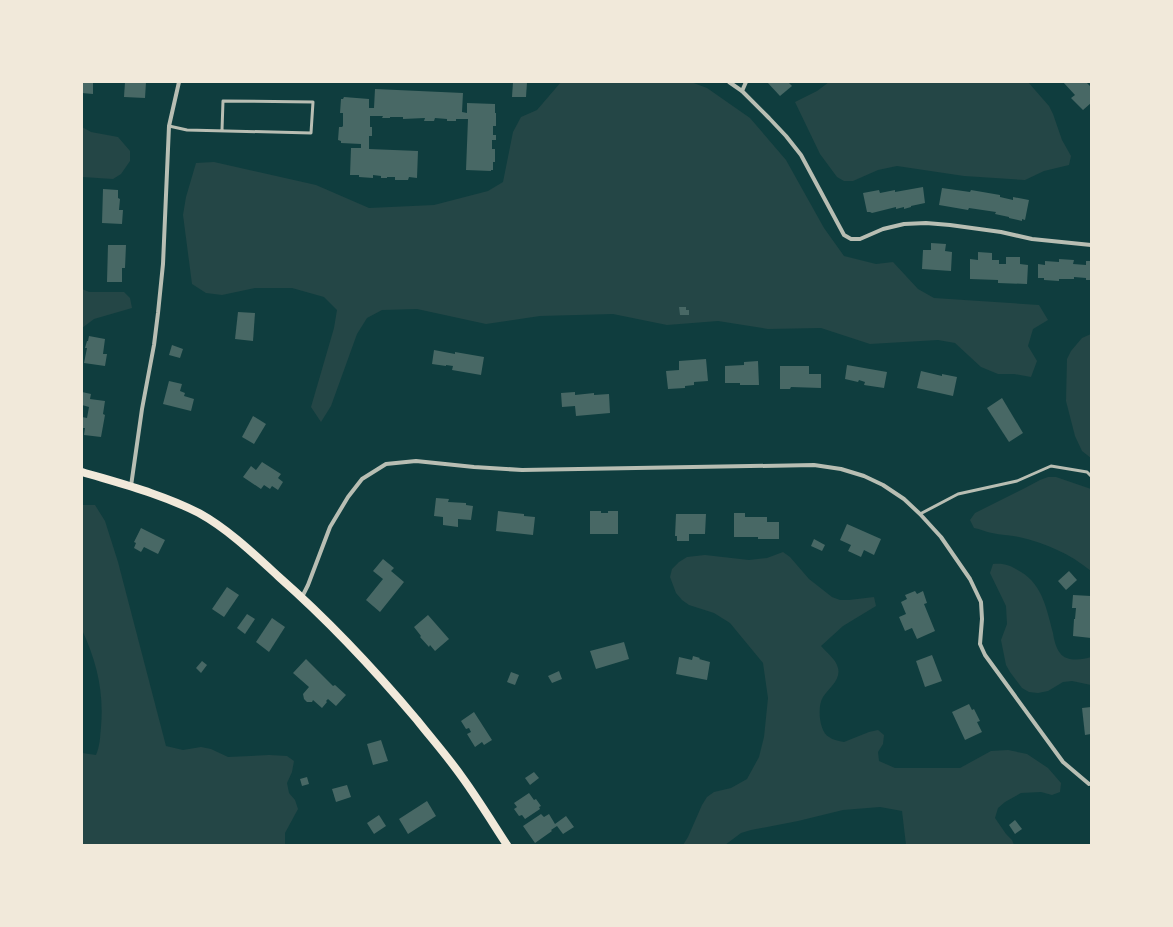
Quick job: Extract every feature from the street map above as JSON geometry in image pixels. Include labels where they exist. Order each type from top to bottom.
[{"type":"main road","points":[[82,472],[131,486],[177,503],[200,514],[238,541],[302,597],[336,629],[428,734],[461,776],[507,845]]},
{"type":"street","points":[[131,486],[140,416],[154,345],[158,313],[163,264],[169,126],[179,82]]},
{"type":"street","points":[[729,82],[742,91],[786,136],[801,155],[844,235],[851,239],[860,239],[883,229],[904,224],[926,223],[994,231],[1032,239],[1091,245]]},
{"type":"street","points":[[742,91],[746,82]]},
{"type":"street","points":[[302,597],[330,527],[348,497],[362,479],[386,464],[416,461],[522,470],[814,466],[841,469],[864,476],[883,485],[904,499],[941,537],[970,578],[980,602],[982,619],[980,644],[985,655],[1063,762],[1089,784]]},
{"type":"lane","points":[[169,126],[187,130],[311,133],[312,102],[223,101],[222,130]]},
{"type":"lane","points":[[920,514],[958,494],[1017,481],[1051,466],[1087,472],[1091,476]]},
{"type":"shaded area","points":[[561,82],[691,82],[707,88],[750,118],[786,160],[824,228],[844,256],[876,264],[893,262],[918,289],[934,298],[1039,305],[1048,320],[1033,329],[1028,346],[1037,361],[1031,377],[1014,374],[998,374],[981,367],[955,343],[938,340],[870,344],[821,328],[768,329],[718,321],[667,325],[613,314],[540,316],[486,324],[417,309],[382,310],[367,318],[357,334],[331,406],[321,422],[311,407],[334,328],[337,310],[324,297],[292,288],[255,288],[222,295],[206,293],[192,284],[183,215],[186,197],[196,163],[214,162],[316,185],[369,208],[434,205],[488,191],[503,182],[513,132],[521,117],[537,110]]},
{"type":"shaded area","points":[[829,82],[1028,82],[1049,106],[1053,114],[1062,140],[1071,156],[1069,165],[1044,171],[1025,180],[964,176],[897,166],[878,170],[853,181],[844,181],[837,177],[820,154],[795,102],[817,91]]},
{"type":"shaded area","points":[[82,127],[91,132],[118,137],[130,151],[130,161],[121,174],[113,179],[82,177]]},
{"type":"shaded area","points":[[82,289],[89,292],[124,292],[130,298],[132,308],[94,319],[82,328]]},
{"type":"shaded area","points":[[1091,334],[1091,458],[1082,451],[1075,436],[1066,401],[1067,359],[1071,351],[1082,338]]},
{"type":"shaded area","points":[[1048,477],[1056,477],[1091,489],[1091,571],[1075,559],[1039,542],[974,528],[970,520],[975,513]]},
{"type":"shaded area","points":[[82,505],[95,505],[105,521],[118,562],[166,746],[183,750],[201,747],[211,749],[228,757],[269,755],[287,756],[294,761],[292,772],[287,783],[289,793],[295,800],[298,809],[285,833],[285,845],[82,845],[82,753],[96,755],[100,741],[102,714],[98,677],[92,654],[82,630]]},
{"type":"shaded area","points":[[783,552],[790,557],[809,579],[832,597],[840,600],[849,600],[874,597],[876,606],[843,626],[821,646],[831,656],[838,668],[838,676],[834,684],[823,697],[820,706],[821,725],[826,734],[832,739],[844,742],[878,730],[884,735],[883,744],[878,752],[879,761],[895,768],[960,768],[991,751],[1008,750],[1027,754],[1048,768],[1061,783],[1060,792],[1052,795],[1041,792],[1021,793],[1005,802],[998,808],[995,818],[1012,840],[1014,845],[906,845],[902,811],[880,807],[843,810],[751,830],[741,833],[725,845],[683,845],[707,797],[714,792],[731,788],[747,779],[759,757],[764,737],[768,698],[763,663],[730,623],[714,613],[689,605],[682,600],[676,593],[670,577],[672,569],[687,557],[705,555],[749,560],[767,558]]},
{"type":"shaded area","points":[[993,564],[1001,564],[1011,567],[1028,577],[1034,584],[1043,599],[1049,616],[1055,644],[1060,653],[1066,658],[1070,659],[1083,659],[1091,657],[1091,685],[1072,681],[1063,682],[1048,691],[1038,693],[1029,692],[1022,688],[1006,665],[1001,640],[1007,624],[1006,606],[990,573]]},
{"type":"building","points":[[82,82],[93,82],[93,94],[82,93]]},
{"type":"building","points":[[125,82],[146,82],[145,98],[124,97]]},
{"type":"building","points":[[513,82],[527,82],[526,97],[512,97]]},
{"type":"building","points":[[767,82],[788,82],[792,86],[780,96]]},
{"type":"building","points":[[1063,82],[1086,82],[1091,87],[1091,103],[1083,110],[1071,98],[1075,95]]},
{"type":"building","points":[[375,89],[463,93],[462,112],[467,113],[467,103],[495,104],[496,126],[493,126],[493,135],[496,135],[496,140],[492,140],[492,149],[495,149],[495,162],[493,162],[493,170],[466,170],[468,119],[447,121],[447,119],[435,118],[434,121],[424,121],[425,118],[403,119],[403,117],[382,118],[383,116],[370,116],[372,136],[369,136],[369,149],[418,151],[417,178],[409,177],[408,180],[395,180],[395,177],[381,178],[381,176],[373,175],[373,178],[350,175],[351,148],[361,148],[361,144],[341,143],[341,141],[338,140],[339,127],[343,126],[343,113],[340,113],[341,99],[344,97],[369,99],[369,108],[374,108]]},
{"type":"building","points":[[923,187],[925,203],[904,209],[904,207],[896,209],[896,207],[872,213],[867,212],[863,193],[879,190],[880,193],[895,190],[895,192]]},
{"type":"building","points":[[942,188],[970,192],[971,190],[1000,195],[1000,197],[1013,200],[1013,197],[1029,200],[1025,220],[1022,219],[1022,221],[1009,218],[995,214],[996,212],[969,208],[968,210],[939,205]]},
{"type":"building","points":[[103,189],[118,190],[118,198],[120,199],[119,210],[123,210],[122,224],[102,223]]},
{"type":"building","points":[[931,243],[946,244],[945,251],[952,252],[951,271],[922,269],[923,250],[931,250]]},
{"type":"building","points":[[108,245],[126,245],[125,268],[122,268],[122,282],[107,282]]},
{"type":"building","points":[[978,252],[992,253],[992,260],[999,260],[999,264],[1006,264],[1006,257],[1020,257],[1020,264],[1028,265],[1027,284],[998,283],[998,280],[970,279],[970,259],[978,260]]},
{"type":"building","points":[[1059,259],[1074,260],[1073,264],[1086,265],[1086,261],[1091,261],[1091,280],[1074,277],[1074,279],[1059,279],[1059,281],[1038,278],[1038,264],[1045,265],[1045,261],[1059,262]]},
{"type":"building","points":[[679,307],[686,307],[686,310],[689,310],[689,315],[680,315]]},
{"type":"building","points":[[238,312],[255,313],[253,341],[235,339]]},
{"type":"building","points":[[89,336],[105,339],[103,354],[107,354],[105,366],[84,363],[87,348],[85,348]]},
{"type":"building","points":[[172,345],[183,349],[180,358],[169,355]]},
{"type":"building","points":[[434,350],[484,357],[481,375],[452,370],[453,366],[432,364]]},
{"type":"building","points":[[706,359],[708,381],[694,382],[694,385],[685,386],[685,388],[668,389],[666,371],[679,370],[679,361]]},
{"type":"building","points":[[758,361],[759,385],[725,383],[725,366],[744,365],[744,362]]},
{"type":"building","points":[[847,365],[887,372],[884,388],[864,385],[865,382],[859,380],[858,382],[845,379]]},
{"type":"building","points":[[780,366],[809,366],[809,374],[821,374],[821,388],[791,387],[790,389],[780,389]]},
{"type":"building","points":[[921,371],[942,376],[942,374],[957,377],[953,396],[917,388]]},
{"type":"building","points":[[169,381],[182,384],[180,391],[185,393],[184,396],[194,399],[191,411],[163,404]]},
{"type":"building","points":[[82,392],[91,394],[90,399],[105,401],[103,414],[105,415],[101,437],[84,435],[85,428],[82,428],[82,417],[87,418],[89,407],[82,405]]},
{"type":"building","points":[[575,392],[575,395],[594,393],[594,395],[609,394],[610,413],[576,416],[575,406],[562,407],[561,393]]},
{"type":"building","points":[[1002,398],[1023,433],[1009,442],[987,408]]},
{"type":"building","points":[[253,416],[266,424],[254,444],[242,437]]},
{"type":"building","points":[[262,462],[281,474],[278,478],[283,482],[278,490],[272,486],[270,489],[264,485],[261,489],[243,477],[251,466],[256,470]]},
{"type":"building","points":[[436,498],[449,499],[448,502],[466,503],[466,505],[473,506],[471,520],[458,519],[458,527],[443,525],[443,517],[434,516]]},
{"type":"building","points":[[498,511],[524,514],[524,516],[535,517],[533,535],[496,531]]},
{"type":"building","points":[[590,511],[601,511],[601,513],[608,513],[608,511],[618,511],[618,534],[590,534]]},
{"type":"building","points":[[734,513],[745,513],[745,517],[767,517],[767,522],[779,522],[779,539],[734,537]]},
{"type":"building","points":[[676,514],[706,514],[705,534],[689,534],[689,541],[677,541],[677,536],[675,536]]},
{"type":"building","points":[[847,524],[881,539],[874,555],[864,550],[861,557],[848,551],[851,545],[840,540]]},
{"type":"building","points":[[141,528],[165,540],[158,554],[144,547],[141,552],[134,548],[136,543],[134,542]]},
{"type":"building","points":[[814,539],[825,545],[822,551],[811,546]]},
{"type":"building","points":[[383,559],[394,568],[391,571],[404,582],[380,612],[366,600],[383,579],[373,571]]},
{"type":"building","points":[[1069,571],[1077,580],[1066,590],[1058,581]]},
{"type":"building","points":[[227,587],[239,595],[224,617],[212,609]]},
{"type":"building","points":[[915,591],[917,594],[923,591],[927,603],[924,604],[935,631],[917,639],[912,628],[905,631],[899,617],[906,614],[901,602],[907,599],[905,595]]},
{"type":"building","points":[[1073,595],[1091,596],[1091,638],[1073,636],[1076,608],[1072,608]]},
{"type":"building","points":[[247,614],[255,619],[245,634],[237,628]]},
{"type":"building","points":[[428,615],[449,639],[435,651],[420,637],[421,636],[414,627]]},
{"type":"building","points":[[272,618],[285,627],[269,652],[256,642]]},
{"type":"building","points":[[624,642],[629,659],[596,669],[590,651]]},
{"type":"building","points":[[932,655],[942,681],[925,687],[916,661]]},
{"type":"building","points":[[693,656],[710,662],[707,680],[676,674],[679,657],[692,660]]},
{"type":"building","points":[[306,659],[333,686],[335,685],[346,695],[336,706],[328,699],[322,708],[313,700],[312,702],[307,702],[304,699],[303,694],[309,687],[293,673]]},
{"type":"building","points":[[202,661],[207,665],[201,673],[196,668]]},
{"type":"building","points":[[559,671],[562,679],[552,683],[548,676]]},
{"type":"building","points":[[511,672],[519,675],[515,685],[507,682]]},
{"type":"building","points":[[969,704],[972,710],[974,709],[980,721],[977,722],[982,732],[965,740],[952,712]]},
{"type":"building","points":[[1091,707],[1091,734],[1085,735],[1082,708]]},
{"type":"building","points":[[474,712],[492,740],[484,745],[482,742],[475,747],[467,734],[471,732],[469,728],[466,729],[461,721]]},
{"type":"building","points":[[381,740],[388,761],[373,765],[367,744]]},
{"type":"building","points":[[534,772],[539,778],[530,785],[525,778]]},
{"type":"building","points":[[307,777],[309,784],[302,786],[300,779]]},
{"type":"building","points":[[347,785],[351,797],[336,802],[332,789]]},
{"type":"building","points":[[529,793],[541,806],[539,807],[540,809],[525,819],[522,815],[519,816],[514,809],[517,807],[514,803]]},
{"type":"building","points":[[427,801],[436,816],[408,834],[399,819]]},
{"type":"building","points":[[541,814],[544,817],[549,814],[555,824],[566,816],[574,827],[563,834],[557,826],[535,843],[523,826]]},
{"type":"building","points":[[379,815],[386,826],[374,834],[367,823]]},
{"type":"building","points":[[1015,820],[1022,829],[1015,834],[1009,825]]}]
